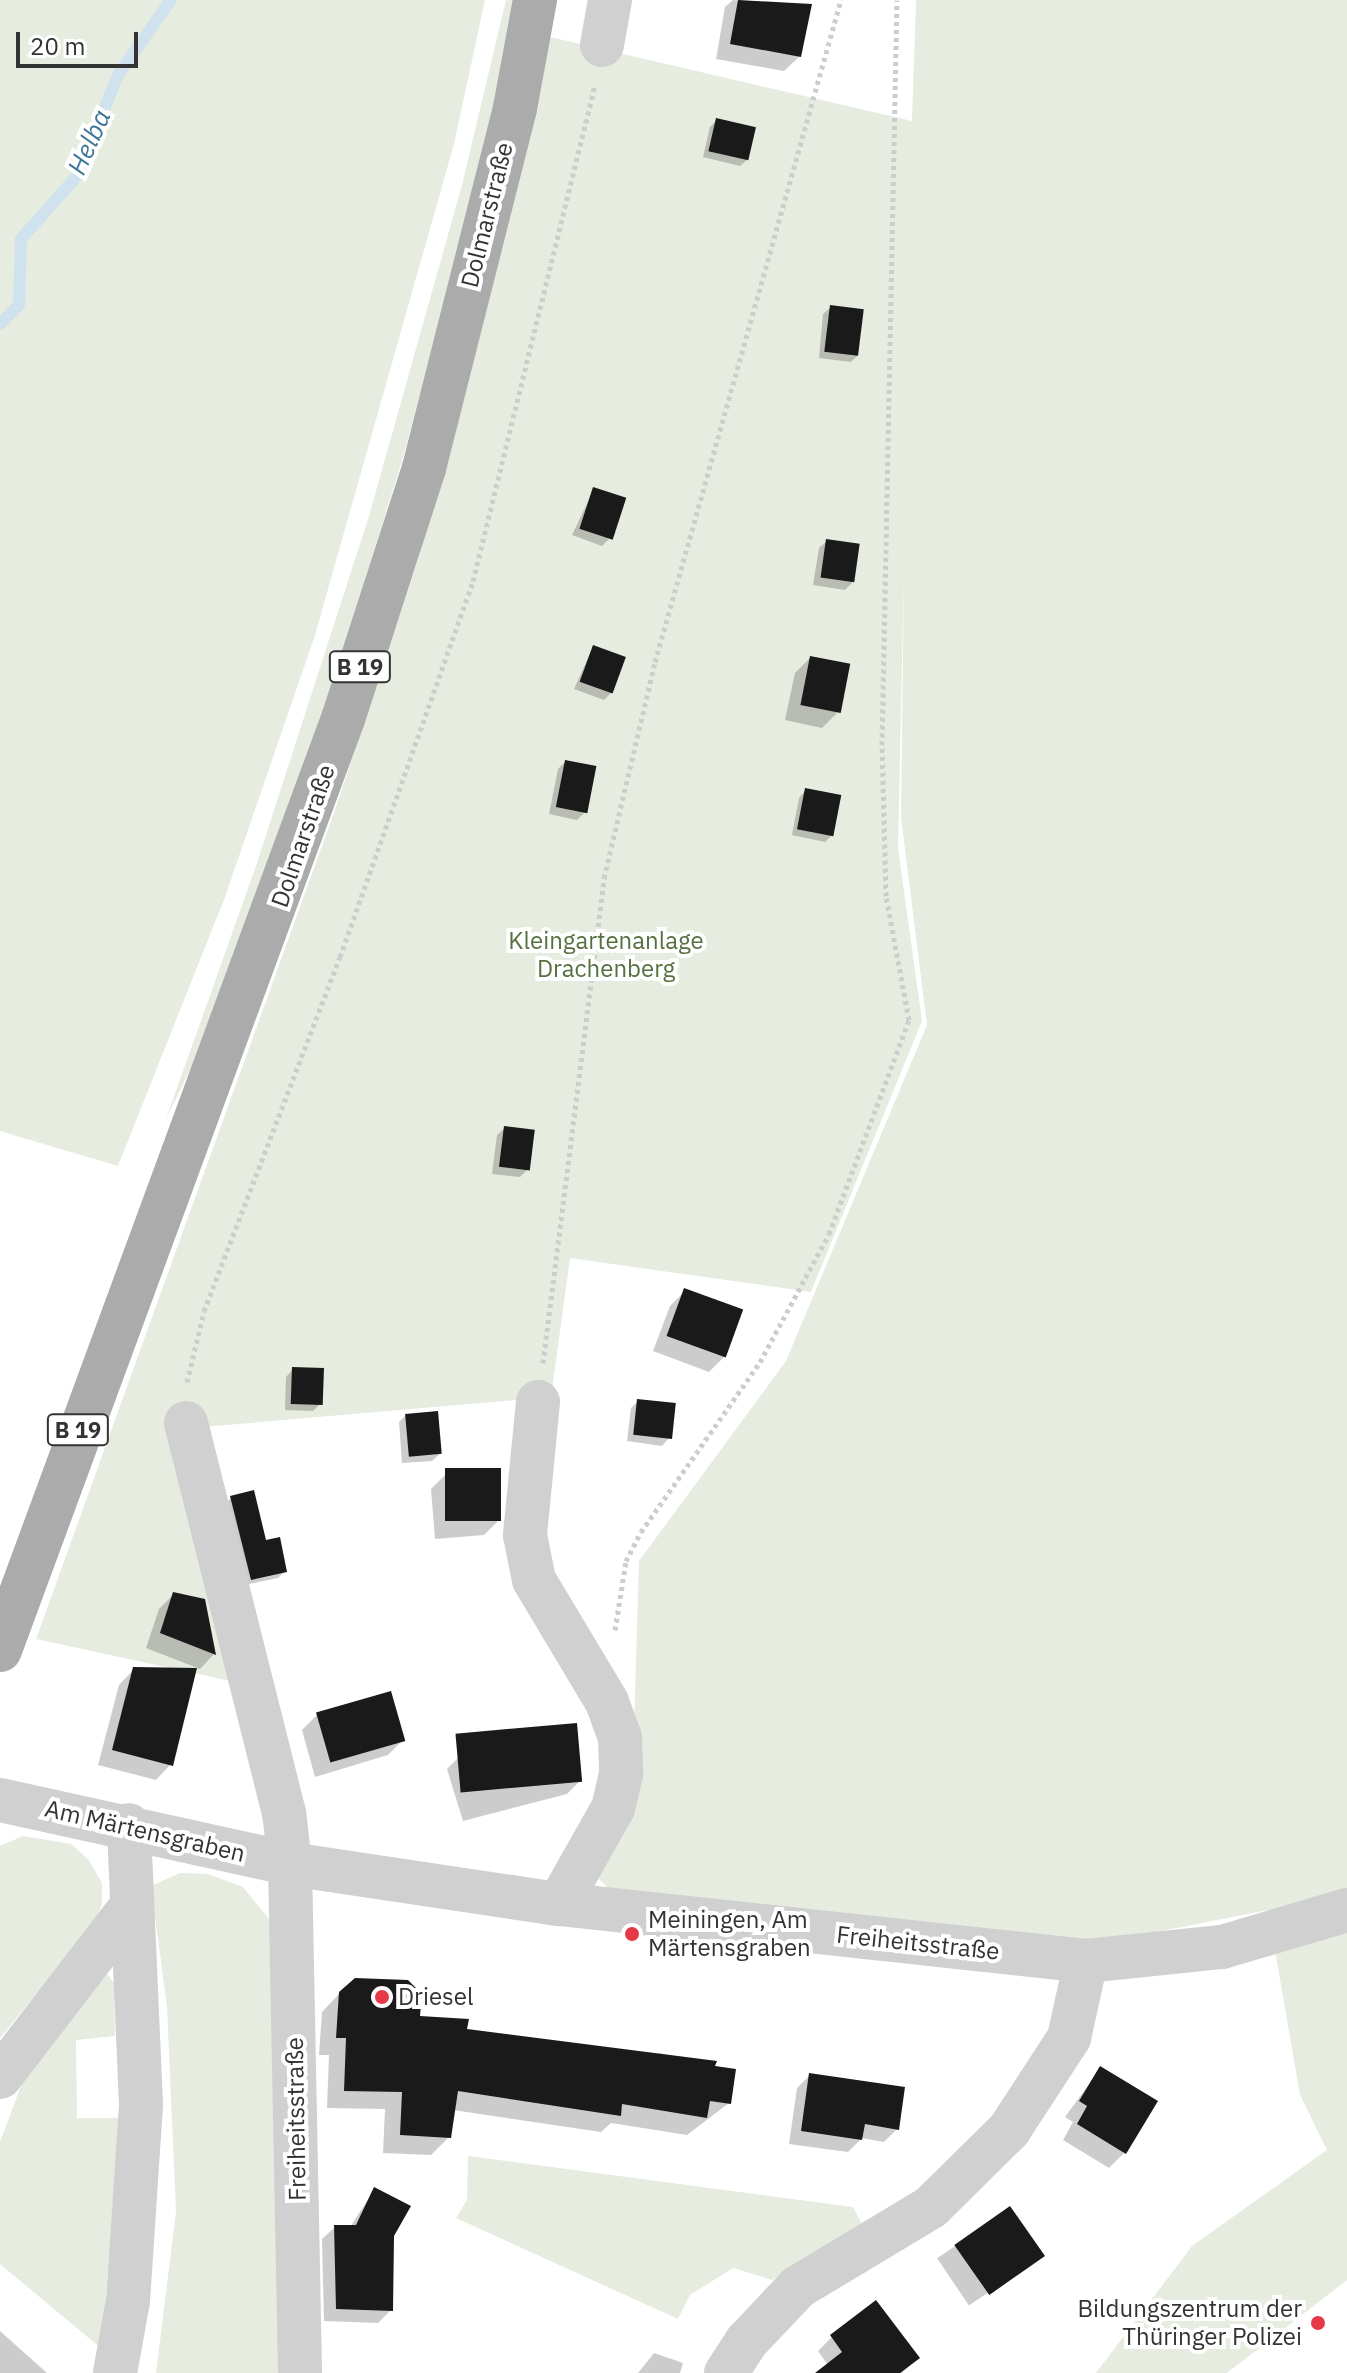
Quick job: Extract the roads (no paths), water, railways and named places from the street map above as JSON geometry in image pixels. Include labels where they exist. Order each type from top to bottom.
[{"type":"main road","name":"Dolmarstraße","points":[[0,1650],[343,719],[424,468],[515,108],[535,0]]},
{"type":"street","points":[[602,45],[610,0]]},
{"type":"street","points":[[538,1402],[525,1535],[534,1580],[607,1702],[620,1737],[621,1774],[613,1808],[559,1904]]},
{"type":"street","name":"Freiheitsstraße","points":[[186,1423],[284,1812],[290,1864],[300,2373]]},
{"type":"street","name":"Am Märtensgraben","points":[[0,1800],[129,1825],[290,1864]]},
{"type":"street","points":[[115,2373],[128,2301],[141,2104],[130,1908],[129,1825]]},
{"type":"street","name":"Freiheitsstraße","points":[[290,1864],[559,1904],[1086,1961]]},
{"type":"street","points":[[0,2077],[24,2039],[130,1908]]},
{"type":"street","points":[[726,2373],[746,2342],[798,2287],[931,2207],[1009,2130],[1069,2038],[1086,1961],[1222,1947],[1347,1910]]},
{"type":"waterway","name":"Helba","points":[[0,324],[19,305],[21,239],[77,176],[118,75],[171,0]]},
{"type":"place","name":"Meiningen, Am Märtensgraben","points":[[632,1934]]},
{"type":"place","name":"Driesel","points":[[382,1997]]},
{"type":"place","name":"Bildungszentrum der Thüringer Polizei","points":[[1318,2323]]},
{"type":"park label","name":"Kleingartenanlage Drachenberg","points":[[606,955]]}]
